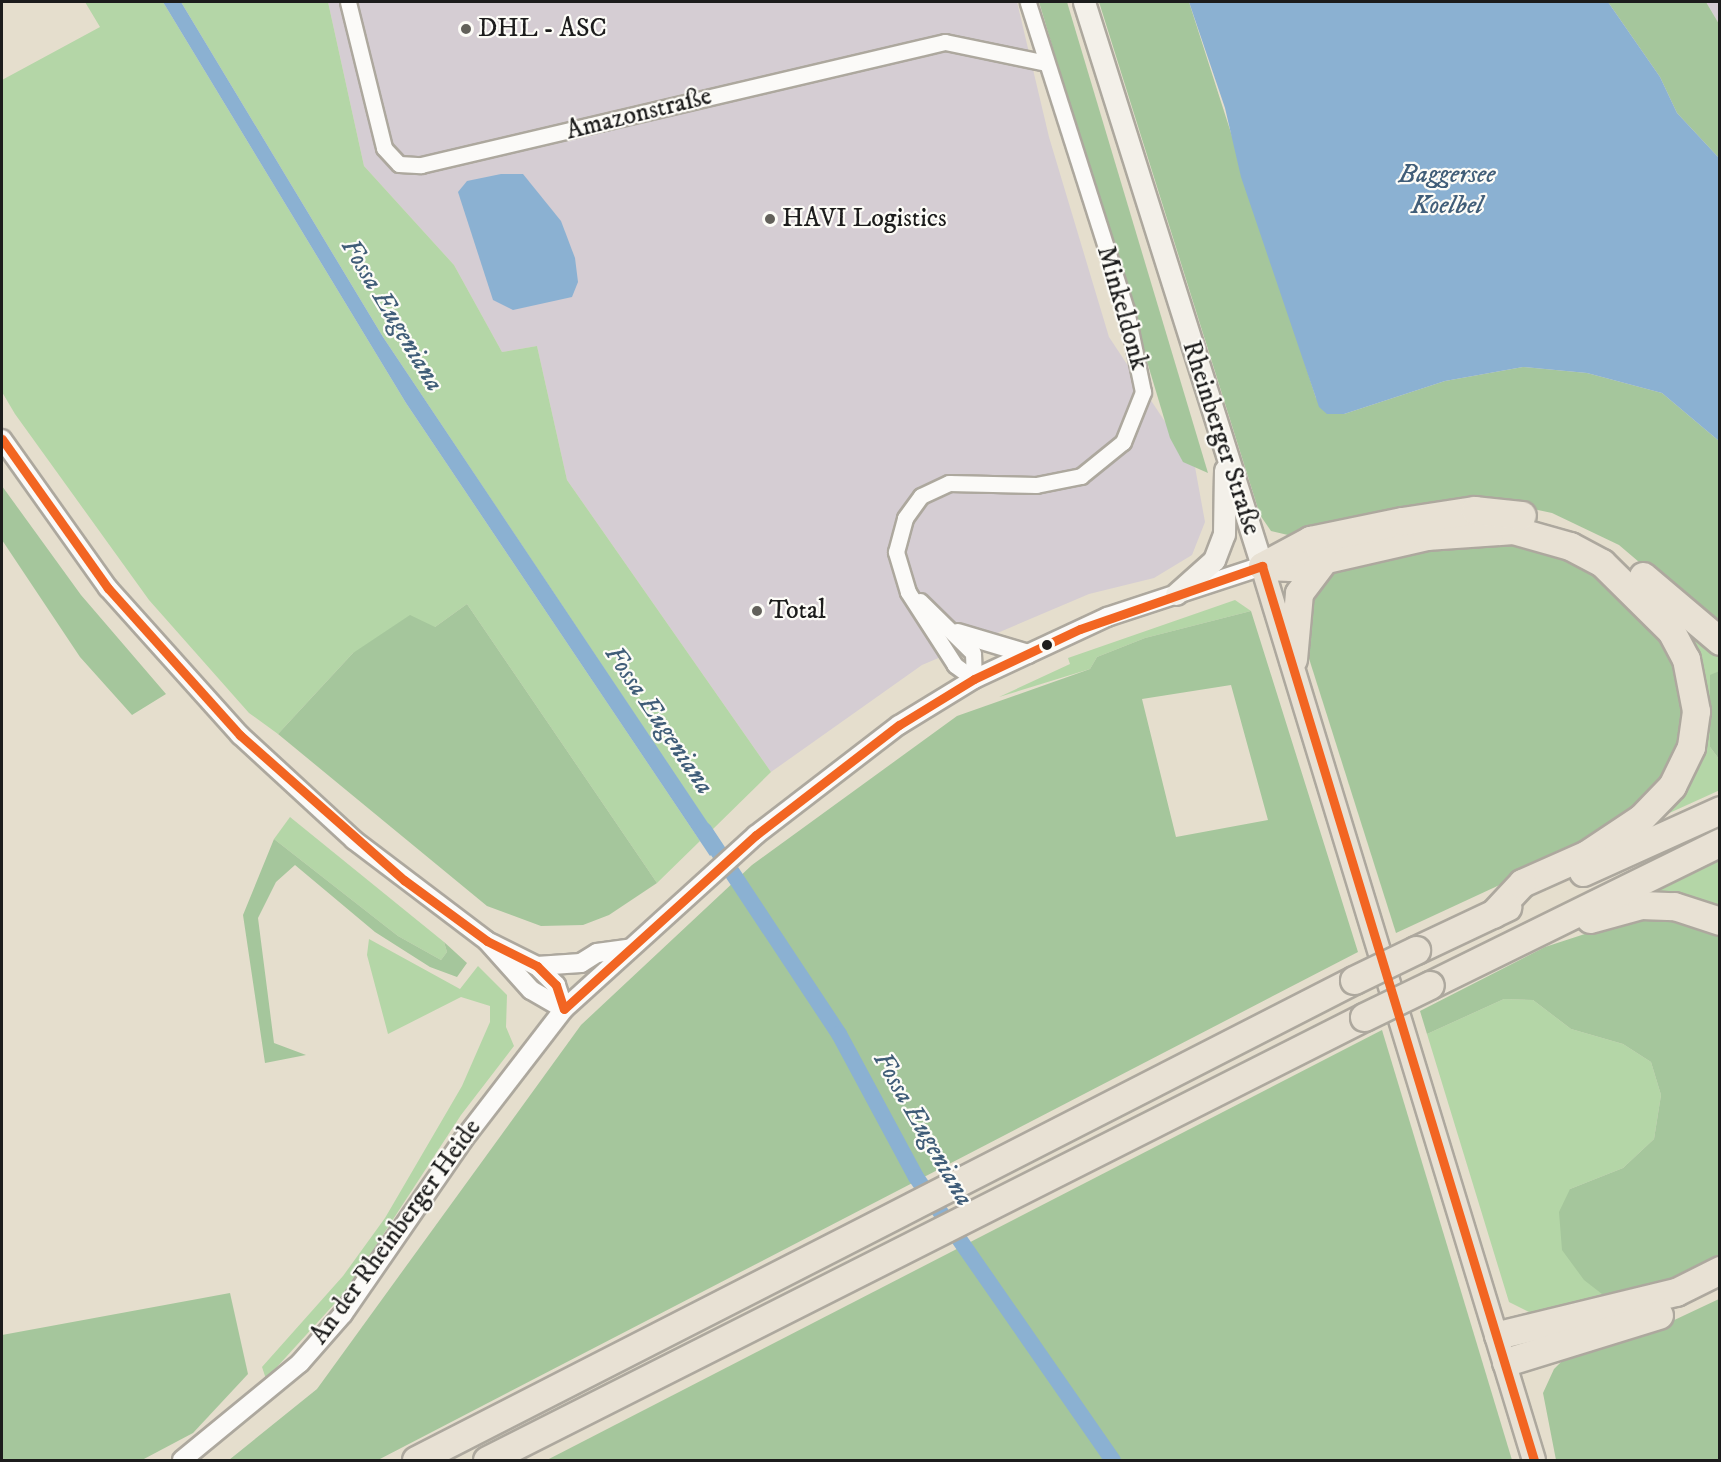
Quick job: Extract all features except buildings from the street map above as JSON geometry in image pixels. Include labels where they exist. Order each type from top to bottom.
[{"type":"highway","points":[[1262,566],[1285,550],[1336,534],[1475,510],[1513,513],[1598,543],[1719,641]]},
{"type":"highway","points":[[1262,566],[1324,560],[1475,530],[1543,536],[1602,563],[1634,589],[1671,631],[1686,659],[1695,694],[1695,728],[1672,786],[1641,818],[1605,842],[1522,884],[1493,914]]},
{"type":"highway","points":[[1293,659],[1299,593],[1324,560]]},
{"type":"highway","points":[[416,1461],[1354,980],[1719,810]]},
{"type":"highway","points":[[487,1461],[842,1279],[1719,842]]},
{"type":"highway","points":[[1551,924],[1575,925],[1641,905],[1689,909],[1719,921]]},
{"type":"highway","points":[[1498,1335],[1676,1292],[1719,1270]]},
{"type":"highway","points":[[1506,1362],[1667,1313],[1719,1289]]},
{"type":"main road","name":"Rheinberger Straße","points":[[1084,2],[1226,455],[1293,659],[1534,1461]]},
{"type":"main road","points":[[1176,594],[1214,560],[1224,534],[1226,455]]},
{"type":"street","name":"Amazonstraße","points":[[348,2],[384,148],[399,164],[421,165],[945,42],[1046,63]]},
{"type":"street","name":"Minkeldonk","points":[[974,679],[955,665],[908,592],[896,552],[905,518],[921,496],[948,483],[1036,484],[1081,476],[1109,458],[1137,415],[1143,370],[1028,2]]},
{"type":"street","points":[[2,439],[108,588],[226,720],[354,840],[487,941],[537,966],[556,985],[564,1009]]},
{"type":"street","name":"An der Rheinberger Heide","points":[[182,1461],[292,1370],[343,1314],[463,1140],[564,1009],[627,949],[756,835],[899,725],[974,679],[1107,617],[1262,566]]},
{"type":"street","points":[[908,592],[958,633],[973,653],[974,679]]},
{"type":"street","points":[[958,633],[1028,654]]},
{"type":"street","points":[[487,941],[531,990],[564,1009]]},
{"type":"street","points":[[537,966],[581,963],[597,953],[627,949]]},
{"type":"shaded area","points":[[328,2],[1017,2],[1049,137],[1109,337],[1195,467],[1205,522],[1192,555],[1154,578],[1089,594],[922,665],[771,772],[567,480],[537,346],[502,352],[454,265],[364,166]]},
{"type":"shaded area","points":[[1706,2],[1719,2],[1719,24]]},
{"type":"green space","points":[[85,2],[163,2],[406,403],[700,841],[657,883],[467,604],[435,627],[353,653],[278,734],[249,713],[149,600],[15,414],[2,392],[2,80],[100,27]]},
{"type":"green space","points":[[181,2],[328,2],[364,166],[454,265],[502,352],[537,346],[567,480],[771,772],[712,830],[383,337]]},
{"type":"green space","points":[[1039,2],[1067,2],[1208,473],[1183,462],[1170,438]]},
{"type":"green space","points":[[1099,2],[1189,2],[1316,398],[1344,414],[1445,381],[1523,367],[1587,373],[1662,393],[1719,441],[1719,630],[1619,545],[1552,513],[1510,504],[1402,510],[1288,535],[1271,531],[1260,515]]},
{"type":"green space","points":[[1608,2],[1706,2],[1719,24],[1719,158],[1677,113],[1660,77]]},
{"type":"green space","points":[[2,486],[81,595],[166,694],[132,715],[80,657],[2,540]]},
{"type":"green space","points":[[1507,540],[1569,558],[1609,581],[1653,624],[1676,662],[1684,712],[1681,740],[1673,763],[1646,800],[1575,850],[1396,933],[1306,649],[1304,602],[1319,574],[1369,554]]},
{"type":"green space","points":[[1235,600],[1251,611],[1145,638],[1097,657],[1090,669],[999,697],[1070,664],[1068,658]]},
{"type":"green space","points":[[467,604],[657,883],[609,915],[583,925],[541,926],[487,906],[278,734],[353,653],[410,615],[435,627]]},
{"type":"green space","points":[[1251,611],[1358,952],[378,1460],[229,1460],[317,1389],[581,1025],[752,865],[957,716],[1090,669],[1097,657],[1145,638]],"holes":[[[1231,685],[1268,820],[1176,837],[1142,699]]]},
{"type":"green space","points":[[1669,619],[1719,652],[1719,671],[1710,676],[1710,747],[1719,759],[1720,790],[1654,820]]},
{"type":"green space","points":[[1720,671],[1719,759],[1710,747],[1710,675]]},
{"type":"green space","points":[[290,817],[444,942],[447,952],[441,960],[398,936],[274,839]]},
{"type":"green space","points":[[274,839],[398,936],[441,960],[447,952],[444,942],[467,963],[457,977],[430,967],[375,932],[295,865],[276,882],[258,918],[274,1043],[306,1055],[265,1063],[243,915]]},
{"type":"green space","points":[[1719,861],[1719,913],[1638,897]]},
{"type":"green space","points":[[1643,915],[1669,916],[1719,933],[1719,1258],[1690,1276],[1611,1301],[1584,1280],[1562,1250],[1559,1212],[1570,1189],[1623,1168],[1654,1139],[1661,1095],[1651,1062],[1623,1044],[1571,1029],[1533,1000],[1504,999],[1427,1034],[1420,1011],[1545,947]]},
{"type":"green space","points":[[369,939],[460,989],[478,966],[507,995],[506,1027],[514,1046],[461,1115],[347,1290],[266,1379],[262,1367],[343,1276],[385,1218],[462,1086],[490,1022],[490,1006],[461,997],[388,1034],[367,955]]},
{"type":"green space","points":[[1504,999],[1533,1000],[1571,1029],[1623,1044],[1651,1062],[1661,1095],[1654,1139],[1623,1168],[1570,1189],[1611,1301],[1537,1316],[1509,1302],[1427,1034]]},
{"type":"green space","points":[[1382,1030],[1512,1460],[547,1460]]},
{"type":"green space","points":[[230,1293],[248,1374],[193,1433],[142,1460],[2,1460],[2,1335]]},
{"type":"green space","points":[[1719,1299],[1719,1460],[1556,1460],[1543,1393],[1554,1369],[1567,1356],[1668,1323]]},
{"type":"water","points":[[163,2],[181,2],[383,337],[722,844],[710,856],[406,403]]},
{"type":"water","name":"Baggersee Koelbel","points":[[1189,2],[1608,2],[1660,77],[1677,113],[1719,158],[1719,441],[1662,393],[1587,373],[1523,367],[1445,381],[1344,414],[1327,414],[1319,407],[1241,177],[1225,108]]},
{"type":"water","points":[[501,174],[523,174],[561,221],[575,258],[578,282],[572,297],[513,310],[493,300],[458,192],[467,181]]},
{"type":"waterway","name":"Fossa Eugeniana","points":[[704,830],[839,1034],[916,1177],[1113,1460]]},
{"type":"transit line","points":[[2,439],[108,588],[240,735],[404,880],[487,941],[537,966],[556,985],[564,1009]]},
{"type":"transit line","points":[[1262,566],[1534,1460]]},
{"type":"transit line","points":[[564,1009],[756,835],[899,725],[974,679],[1080,629],[1262,566]]},
{"type":"place","name":"DHL - ASC","points":[[466,29]]},
{"type":"place","name":"HAVI Logistics","points":[[770,219]]},
{"type":"place","name":"Total","points":[[757,611]]}]
